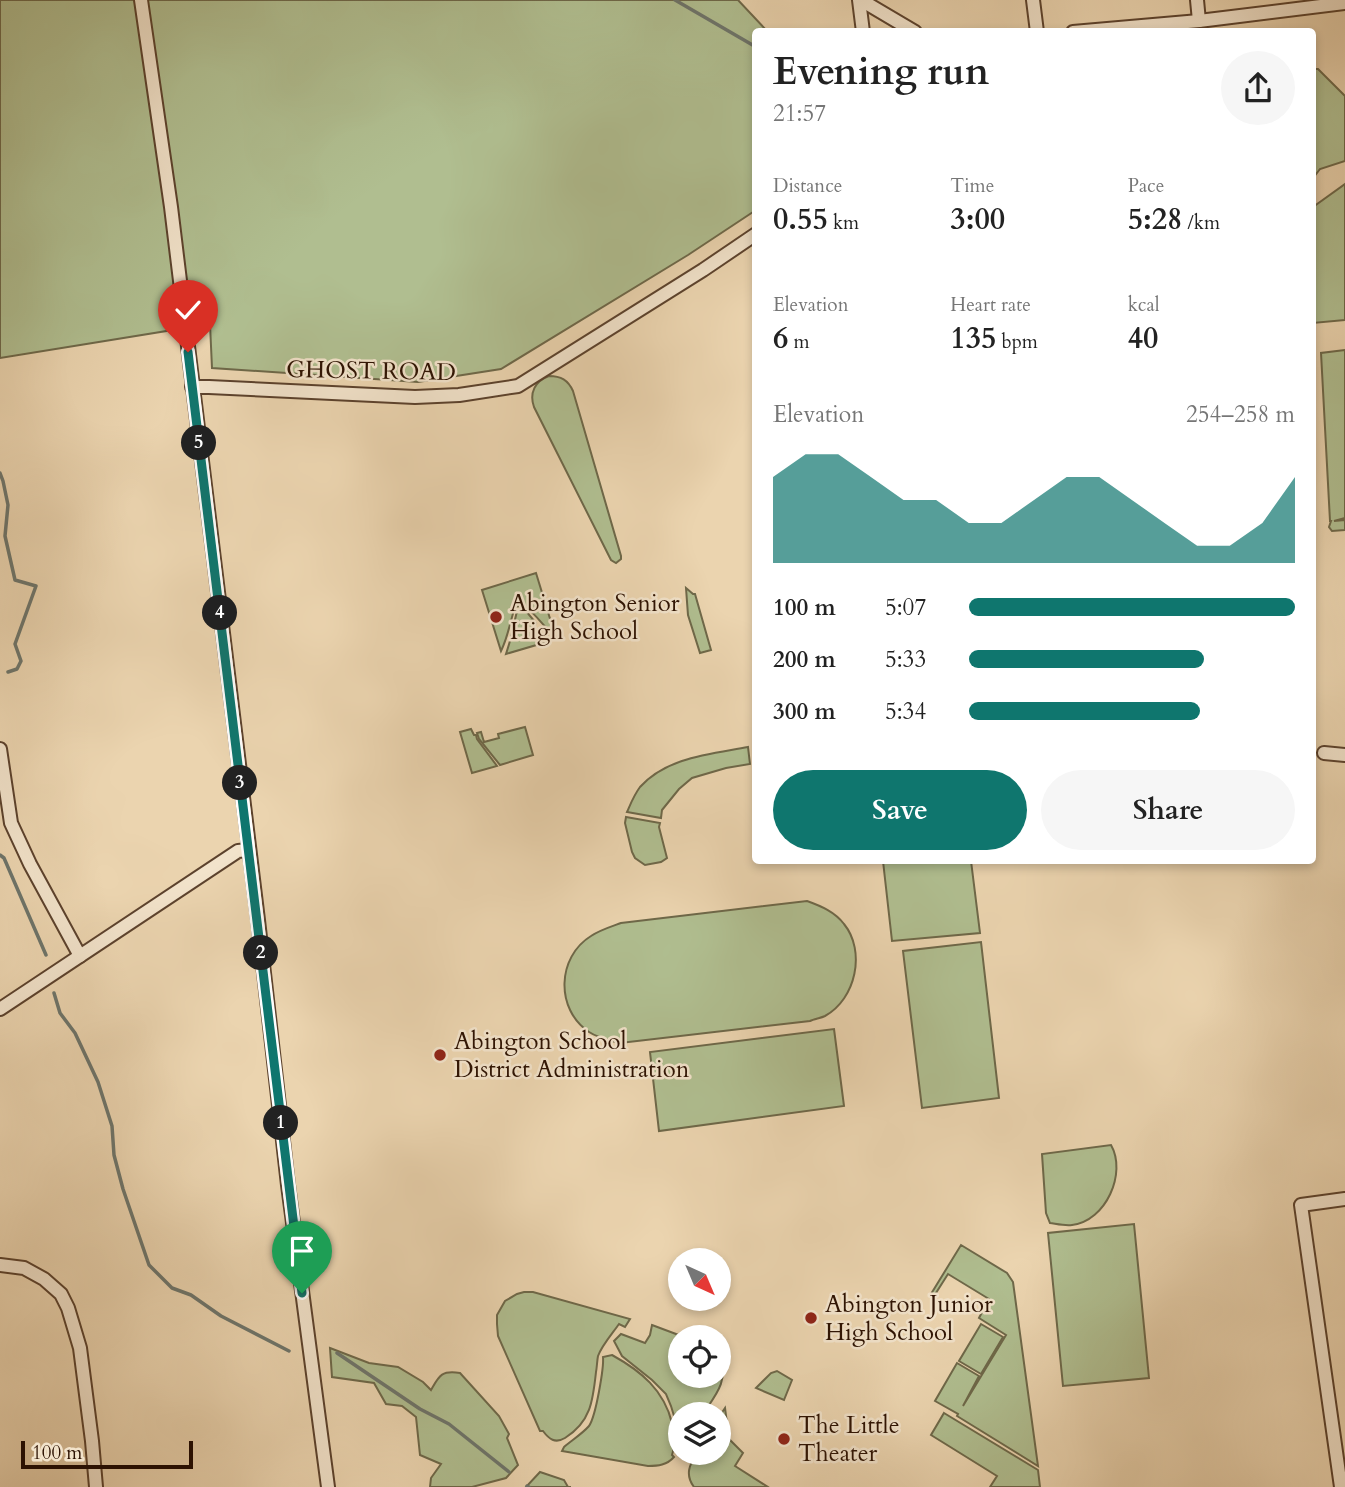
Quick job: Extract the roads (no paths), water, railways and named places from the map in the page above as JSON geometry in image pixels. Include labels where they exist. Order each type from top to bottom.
[{"type":"street","points":[[141,0],[171,207],[289,1196],[328,1487]]},
{"type":"street","points":[[860,0],[863,28]]},
{"type":"street","points":[[860,0],[908,28]]},
{"type":"street","points":[[1032,0],[1036,28]]},
{"type":"street","points":[[1197,0],[1199,21]]},
{"type":"street","points":[[1119,28],[1345,3]]},
{"type":"street","name":"GHOST ROAD","points":[[192,387],[415,397],[459,395],[518,386],[752,237]]},
{"type":"street","points":[[0,749],[11,823],[80,956]]},
{"type":"street","points":[[1324,752],[1345,755]]},
{"type":"street","points":[[0,1009],[239,851],[248,850]]},
{"type":"street","points":[[1341,1487],[1339,1422],[1301,1205],[1345,1199]]},
{"type":"street","points":[[0,1265],[24,1268],[44,1279],[61,1294],[68,1308],[80,1348],[96,1487]]},
{"type":"waterway","points":[[675,0],[752,45]]},
{"type":"waterway","points":[[0,473],[8,505],[5,536],[15,580],[36,586],[15,644],[21,661],[17,669],[8,672]]},
{"type":"waterway","points":[[0,855],[4,858],[46,955]]},
{"type":"waterway","points":[[54,993],[60,1013],[75,1033],[98,1082],[112,1126],[114,1155],[123,1189],[149,1265],[172,1288],[191,1295],[221,1316],[289,1351]]},
{"type":"waterway","points":[[337,1353],[420,1409],[449,1424],[509,1472]]},
{"type":"place","name":"Abington Senior High School","points":[[496,617]]},
{"type":"place","name":"Abington School District Administration","points":[[440,1055]]},
{"type":"place","name":"Abington Junior High School","points":[[811,1318]]},
{"type":"place","name":"The Little Theater","points":[[784,1439]]}]
